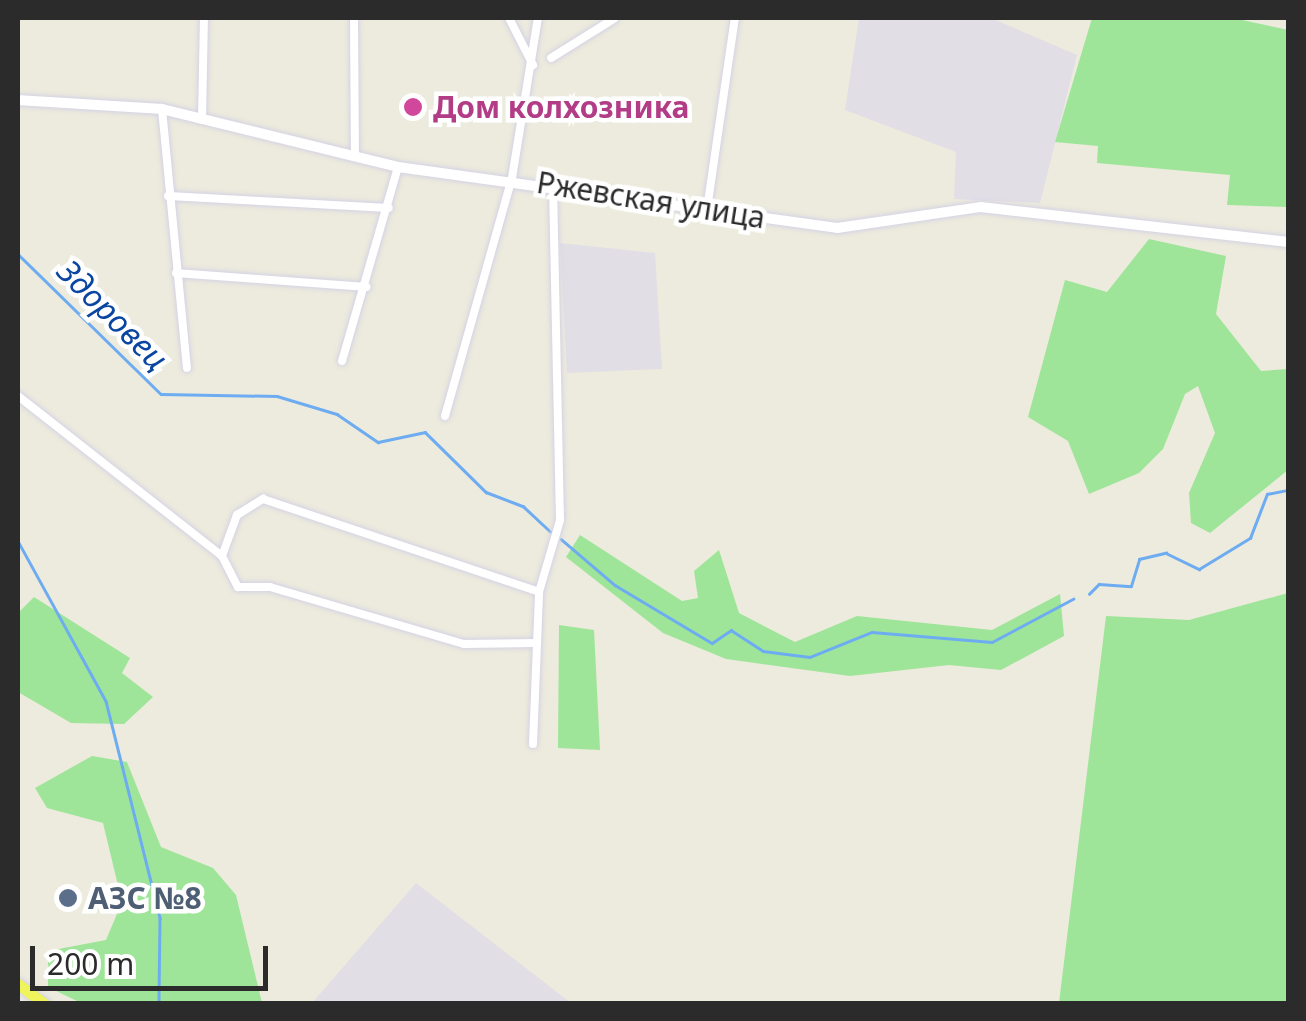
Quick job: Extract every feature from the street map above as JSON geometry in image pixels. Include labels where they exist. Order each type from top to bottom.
[{"type":"main road","name":"Ржевская улица","points":[[18,100],[162,109],[398,167],[512,178],[857,229],[981,207],[1288,242]]},
{"type":"main road","points":[[18,984],[45,1004]]},
{"type":"street","points":[[202,120],[204,18]]},
{"type":"street","points":[[354,18],[354,156]]},
{"type":"street","points":[[509,18],[533,65]]},
{"type":"street","points":[[445,416],[512,178],[538,18]]},
{"type":"street","points":[[551,58],[614,18]]},
{"type":"street","points":[[707,209],[735,18]]},
{"type":"street","points":[[162,109],[187,368]]},
{"type":"street","points":[[342,361],[398,167]]},
{"type":"street","points":[[532,744],[540,592],[560,520],[554,187]]},
{"type":"street","points":[[168,196],[389,208]]},
{"type":"street","points":[[176,273],[366,287]]},
{"type":"street","points":[[18,396],[222,556],[238,587],[270,587],[464,644],[537,643]]},
{"type":"street","points":[[222,556],[237,515],[262,499],[540,592]]},
{"type":"shaded area","points":[[859,18],[991,18],[1077,55],[1040,203],[954,199],[956,152],[845,110]]},
{"type":"shaded area","points":[[560,243],[655,253],[662,369],[567,373]]},
{"type":"shaded area","points":[[416,883],[571,1003],[312,1003]]},
{"type":"green space","points":[[1092,18],[1233,18],[1288,30],[1288,207],[1227,205],[1230,175],[1097,163],[1098,146],[1055,142]]},
{"type":"green space","points":[[1149,239],[1226,256],[1216,314],[1261,371],[1288,369],[1288,470],[1210,533],[1191,523],[1189,493],[1215,433],[1198,386],[1185,394],[1163,449],[1139,473],[1089,494],[1068,441],[1028,417],[1065,280],[1107,292]]},
{"type":"green space","points":[[580,535],[682,601],[698,598],[694,571],[719,550],[739,613],[795,642],[857,616],[992,630],[1060,594],[1064,636],[1001,670],[949,665],[850,676],[726,659],[663,633],[566,557]]},
{"type":"green space","points":[[1288,593],[1288,1003],[1059,1003],[1106,616],[1189,620]]},
{"type":"green space","points":[[34,597],[130,658],[122,673],[153,697],[124,724],[71,723],[18,692],[18,613]]},
{"type":"green space","points":[[559,625],[594,630],[600,750],[558,748]]},
{"type":"green space","points":[[92,756],[127,762],[161,847],[213,868],[236,895],[262,1003],[81,1003],[48,987],[48,951],[106,940],[122,902],[103,823],[47,808],[35,788]]},
{"type":"waterway","name":"Здоровец","points":[[18,254],[161,394],[277,396],[337,414],[378,442],[425,432],[486,492],[523,506],[550,531]]},
{"type":"waterway","name":"Здоровец","points":[[1089,594],[1099,584],[1131,586],[1139,559],[1166,553],[1199,569],[1250,538],[1267,494],[1288,490]]},
{"type":"waterway","name":"Здоровец","points":[[561,539],[615,585],[712,643],[731,630],[763,651],[810,657],[872,632],[992,642],[1073,599]]},
{"type":"waterway","points":[[18,541],[106,701],[160,918],[159,1004]]},
{"type":"place","name":"Дом колхозника","points":[[413,107]]},
{"type":"place","name":"АЗС №8","points":[[68,898]]}]
